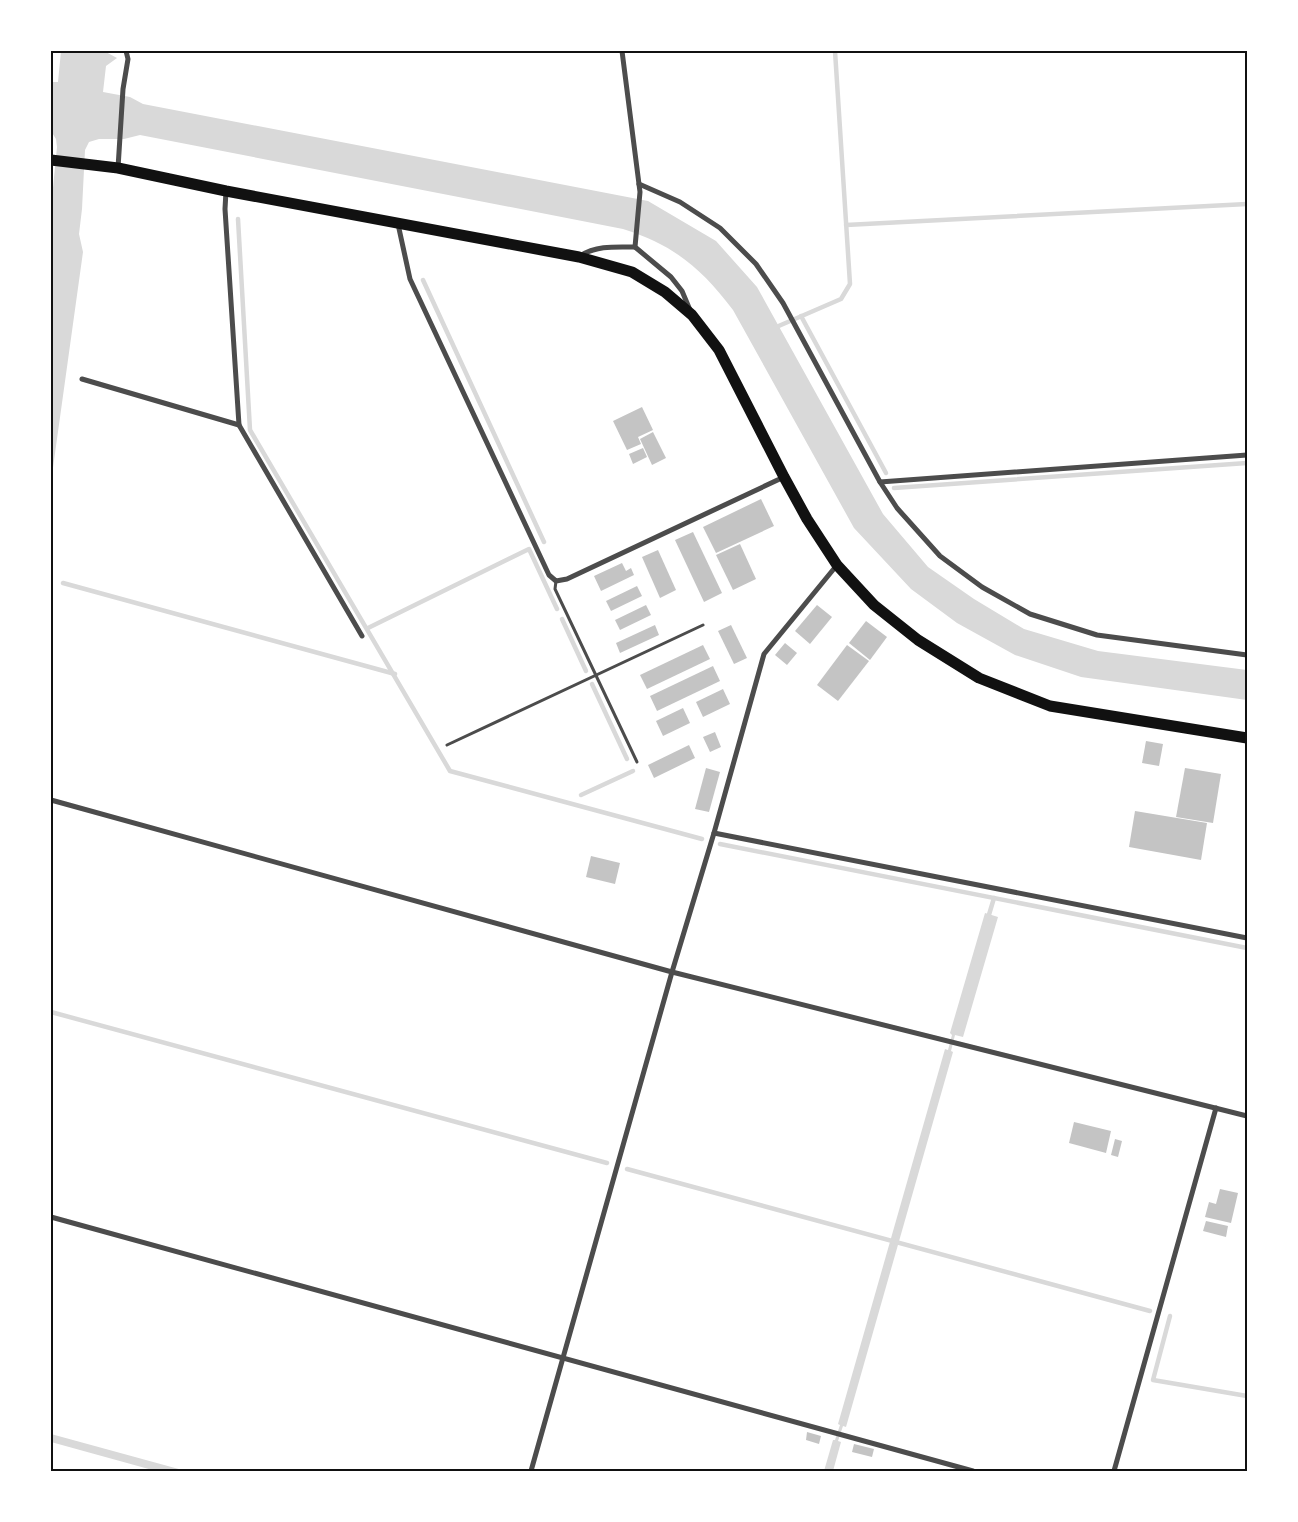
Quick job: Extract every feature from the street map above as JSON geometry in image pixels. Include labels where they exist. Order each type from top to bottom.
[{"type":"highway","points":[[51,160],[118,168],[226,191],[579,258],[632,272],[665,292],[692,315],[719,350],[784,477],[807,519],[836,565],[874,604],[910,634],[979,678],[1050,706],[1247,738]]},
{"type":"street","points":[[118,168],[118,144],[123,89],[128,59],[126,51]]},
{"type":"street","points":[[622,51],[640,192],[636,244]]},
{"type":"street","points":[[639,184],[680,202],[720,228],[756,264],[789,314],[880,482],[897,508],[940,556],[982,587],[1030,614],[1097,635],[1247,655]]},
{"type":"street","points":[[226,191],[225,209],[239,425],[362,636]]},
{"type":"street","points":[[398,223],[410,279],[549,575],[556,581],[567,579],[784,477]]},
{"type":"street","points":[[579,258],[586,252],[602,248],[636,244]]},
{"type":"street","points":[[636,244],[671,277],[682,291],[692,315]]},
{"type":"street","points":[[82,379],[239,425]]},
{"type":"street","points":[[880,482],[1247,455]]},
{"type":"street","points":[[531,1471],[764,654],[836,565]]},
{"type":"street","points":[[51,800],[672,972],[1247,1116]]},
{"type":"street","points":[[714,833],[1247,938]]},
{"type":"street","points":[[1114,1471],[1216,1108]]},
{"type":"street","points":[[51,1217],[973,1471]]},
{"type":"lane","points":[[556,581],[555,589],[637,762]]},
{"type":"lane","points":[[447,745],[703,625]]},
{"type":"shaded area","points":[[61,51],[104,51],[117,58],[106,66],[103,92],[130,97],[143,104],[648,201],[716,241],[757,287],[883,514],[928,567],[974,599],[1024,629],[1098,651],[1247,670],[1247,700],[1081,677],[1015,655],[957,623],[911,589],[854,528],[733,310],[698,270],[657,242],[623,229],[140,135],[124,139],[99,139],[89,142],[85,150],[79,234],[83,252],[51,482],[51,208],[57,147],[56,139],[51,131],[51,82],[58,82]]},
{"type":"shaded area","points":[[985,913],[998,917],[963,1037],[955,1035],[951,1051],[953,1052],[846,1427],[843,1426],[838,1441],[841,1442],[833,1471],[824,1471],[833,1440],[835,1440],[840,1425],[838,1424],[945,1049],[948,1050],[952,1035],[950,1033]]},
{"type":"shaded area","points":[[51,1434],[186,1471],[156,1471],[51,1442]]},
{"type":"building","points":[[642,407],[653,430],[638,437],[641,444],[627,450],[613,421]]},
{"type":"building","points":[[653,432],[666,458],[652,465],[640,439]]},
{"type":"building","points":[[643,448],[647,457],[633,464],[629,454]]},
{"type":"building","points":[[761,499],[774,526],[716,553],[703,527]]},
{"type":"building","points":[[693,532],[722,593],[704,602],[675,540]]},
{"type":"building","points":[[740,544],[756,579],[733,590],[716,555]]},
{"type":"building","points":[[658,550],[676,590],[660,598],[642,557]]},
{"type":"building","points":[[622,563],[626,571],[631,568],[634,575],[601,591],[594,576]]},
{"type":"building","points":[[637,586],[642,596],[611,611],[606,601]]},
{"type":"building","points":[[646,605],[651,615],[620,630],[615,620]]},
{"type":"building","points":[[817,605],[832,617],[810,644],[795,631]]},
{"type":"building","points":[[866,621],[887,637],[870,660],[849,643]]},
{"type":"building","points":[[655,625],[659,635],[620,653],[616,643]]},
{"type":"building","points":[[731,625],[747,658],[734,664],[718,631]]},
{"type":"building","points":[[785,643],[797,653],[787,665],[775,655]]},
{"type":"building","points":[[703,645],[710,659],[647,689],[640,675]]},
{"type":"building","points":[[847,645],[869,661],[838,701],[817,685]]},
{"type":"building","points":[[713,666],[720,681],[657,711],[650,696]]},
{"type":"building","points":[[723,689],[730,704],[703,717],[696,702]]},
{"type":"building","points":[[683,708],[690,723],[663,736],[656,721]]},
{"type":"building","points":[[715,732],[721,747],[710,752],[703,737]]},
{"type":"building","points":[[1146,741],[1163,744],[1159,766],[1142,763]]},
{"type":"building","points":[[689,745],[695,758],[654,778],[648,765]]},
{"type":"building","points":[[706,768],[720,772],[709,812],[695,809]]},
{"type":"building","points":[[1185,768],[1221,774],[1213,823],[1176,817]]},
{"type":"building","points":[[1135,811],[1207,823],[1201,860],[1129,847]]},
{"type":"building","points":[[591,856],[620,863],[615,884],[586,877]]},
{"type":"building","points":[[1074,1122],[1111,1131],[1106,1153],[1069,1143]]},
{"type":"building","points":[[1115,1139],[1122,1141],[1118,1157],[1111,1155]]},
{"type":"building","points":[[1220,1189],[1238,1193],[1231,1223],[1205,1217],[1209,1202],[1216,1204]]},
{"type":"building","points":[[1206,1221],[1228,1226],[1226,1237],[1203,1231]]},
{"type":"building","points":[[807,1432],[821,1436],[819,1444],[806,1440]]},
{"type":"building","points":[[854,1444],[874,1449],[872,1457],[852,1452]]},
{"type":"waterway","points":[[774,328],[841,299],[850,284],[835,51]]},
{"type":"waterway","points":[[846,225],[1247,204]]},
{"type":"waterway","points":[[238,219],[250,430],[450,771],[702,839]]},
{"type":"waterway","points":[[423,280],[544,542]]},
{"type":"waterway","points":[[801,316],[886,473]]},
{"type":"waterway","points":[[894,488],[1247,463]]},
{"type":"waterway","points":[[368,628],[529,549],[557,609]]},
{"type":"waterway","points":[[63,583],[395,674]]},
{"type":"waterway","points":[[562,619],[586,671]]},
{"type":"waterway","points":[[592,684],[627,759]]},
{"type":"waterway","points":[[581,795],[633,771]]},
{"type":"waterway","points":[[720,844],[1247,948]]},
{"type":"waterway","points":[[988,918],[994,898]]},
{"type":"waterway","points":[[51,1012],[607,1163]]},
{"type":"waterway","points":[[627,1169],[1150,1311]]},
{"type":"waterway","points":[[1170,1316],[1153,1380],[1247,1396]]}]
